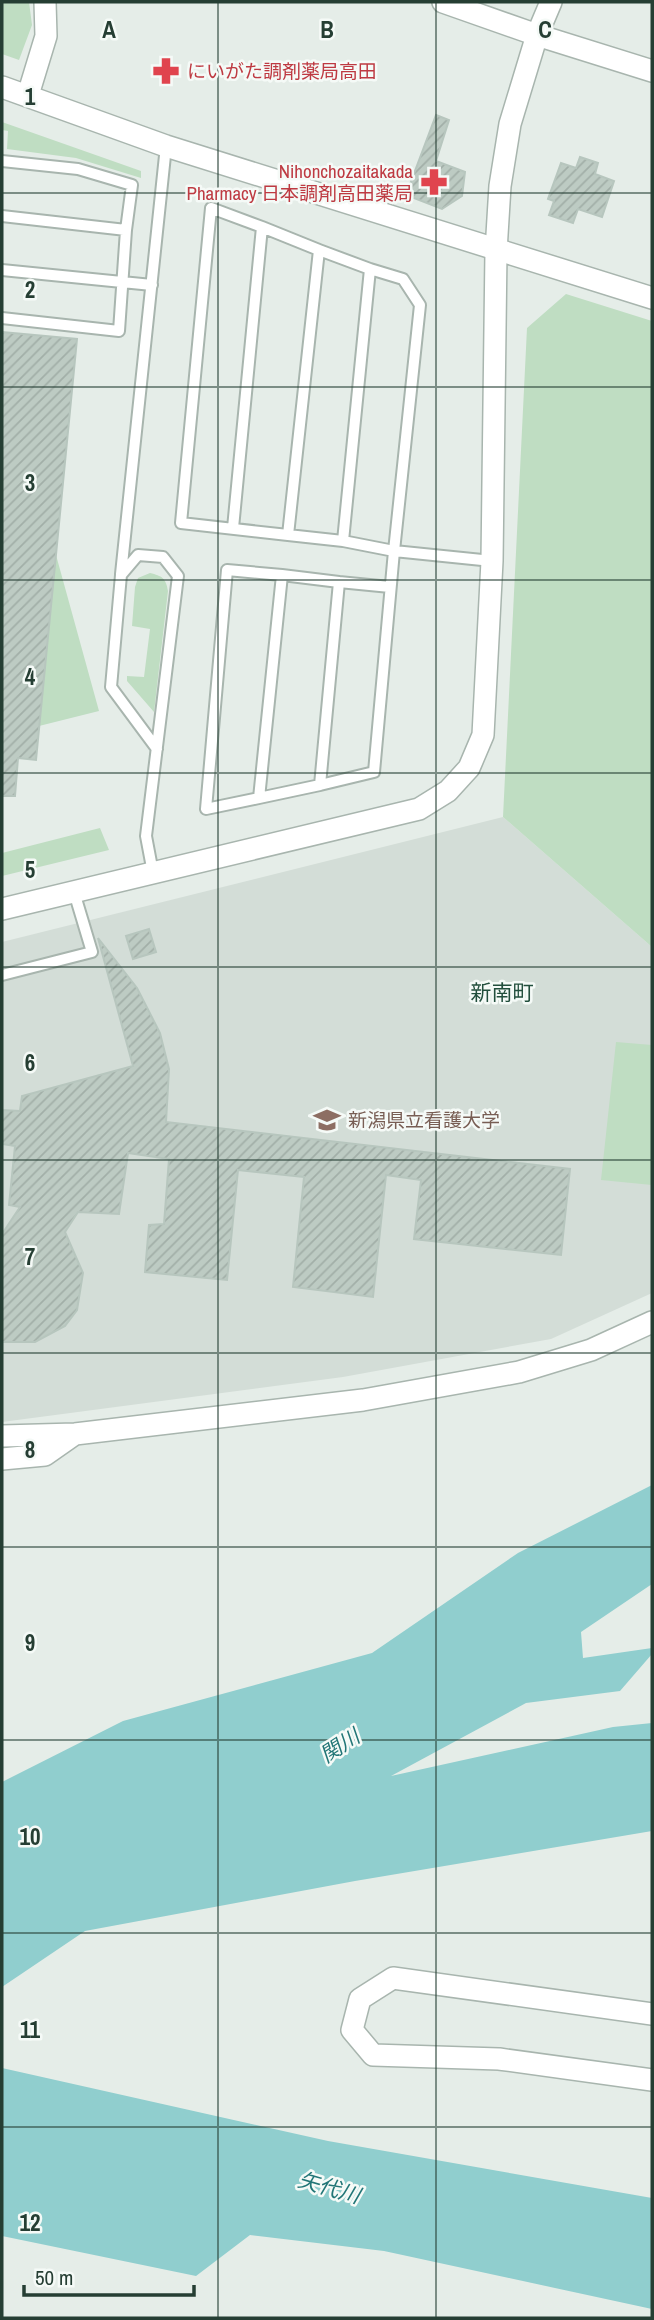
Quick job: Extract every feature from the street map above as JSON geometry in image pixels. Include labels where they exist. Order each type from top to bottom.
[{"type":"street","points":[[28,95],[46,36],[45,2]]},
{"type":"street","points":[[443,2],[652,71]]},
{"type":"street","points":[[2,909],[419,809],[449,791],[469,768],[483,735],[492,561],[496,251],[500,186],[510,124],[537,35],[551,2]]},
{"type":"street","points":[[2,87],[166,146],[652,298]]},
{"type":"street","points":[[2,1436],[75,1434],[363,1400],[519,1372],[591,1350],[652,1322]]},
{"type":"street","points":[[2,1460],[45,1455],[75,1434]]},
{"type":"street","points":[[652,2014],[393,1979],[360,1999],[352,2030],[373,2055],[499,2059],[652,2080]]},
{"type":"lane","points":[[156,749],[111,687],[166,146]]},
{"type":"lane","points":[[2,161],[78,169],[132,185],[119,331],[2,318]]},
{"type":"lane","points":[[390,587],[227,570],[206,808],[374,772],[390,587],[394,551],[420,304],[403,279],[211,208],[181,523],[343,541],[394,551],[492,561]]},
{"type":"lane","points":[[2,216],[126,230]]},
{"type":"lane","points":[[233,528],[262,227]]},
{"type":"lane","points":[[288,535],[319,250]]},
{"type":"lane","points":[[343,541],[370,269]]},
{"type":"lane","points":[[2,270],[152,285]]},
{"type":"lane","points":[[121,575],[138,555],[163,558],[178,576],[146,836],[153,873]]},
{"type":"lane","points":[[259,798],[282,575]]},
{"type":"lane","points":[[320,785],[339,582]]},
{"type":"lane","points":[[2,975],[92,952],[74,892]]},
{"type":"shaded area","name":"新潟県立看護大学","points":[[503,817],[652,947],[652,1293],[551,1339],[343,1377],[2,1422],[2,942]]},
{"type":"green space","points":[[2,2],[29,2],[32,25],[19,60],[2,54]]},
{"type":"green space","points":[[2,122],[141,171],[141,178],[76,158],[7,149],[8,131],[2,130]]},
{"type":"green space","points":[[566,294],[652,321],[652,947],[503,817],[527,328]]},
{"type":"green space","points":[[56,555],[99,711],[39,726]]},
{"type":"green space","points":[[150,573],[163,578],[168,591],[154,712],[127,681],[127,676],[144,677],[150,629],[132,626],[138,578]]},
{"type":"green space","points":[[100,828],[109,850],[2,876],[2,853]]},
{"type":"green space","points":[[616,1042],[652,1045],[652,1185],[601,1180]]},
{"type":"water","name":"関川","points":[[652,1485],[652,1584],[581,1632],[583,1658],[652,1648],[652,1654],[620,1691],[526,1703],[391,1776],[613,1727],[652,1723],[652,1831],[355,1881],[85,1931],[2,1987],[2,1782],[123,1721],[372,1653],[518,1553]]},
{"type":"water","name":"矢代川","points":[[2,2068],[328,2141],[652,2198],[652,2309],[384,2251],[250,2235],[196,2276],[2,2236]]},
{"type":"building","points":[[436,115],[449,120],[436,161],[465,172],[462,196],[442,209],[406,195]]},
{"type":"building","points":[[580,157],[598,163],[595,174],[614,181],[602,217],[578,209],[573,223],[549,215],[554,201],[548,199],[561,163],[576,168]]},
{"type":"building","points":[[2,332],[77,339],[36,760],[18,758],[15,796],[2,796]]},
{"type":"building","points":[[149,929],[156,952],[133,959],[126,936]]},
{"type":"building","points":[[98,938],[137,988],[160,1033],[169,1069],[166,1122],[570,1169],[561,1255],[414,1239],[421,1180],[386,1175],[373,1297],[293,1287],[304,1177],[238,1170],[227,1280],[145,1272],[149,1225],[164,1224],[169,1159],[128,1153],[119,1214],[78,1212],[65,1232],[83,1273],[77,1310],[65,1326],[35,1342],[2,1342],[2,1234],[20,1207],[9,1205],[15,1146],[2,1144],[2,1110],[20,1111],[22,1096],[133,1066]]},
{"type":"place","name":"にいがた調剤薬局高田","points":[[166,71]]},
{"type":"place","name":"Nihonchozaitakada Pharmacy 日本調剤高田薬局","points":[[434,182]]},
{"type":"place","name":"新潟県立看護大学","points":[[327,1120]]},
{"type":"district","name":"新南町","points":[[502,993]]}]
